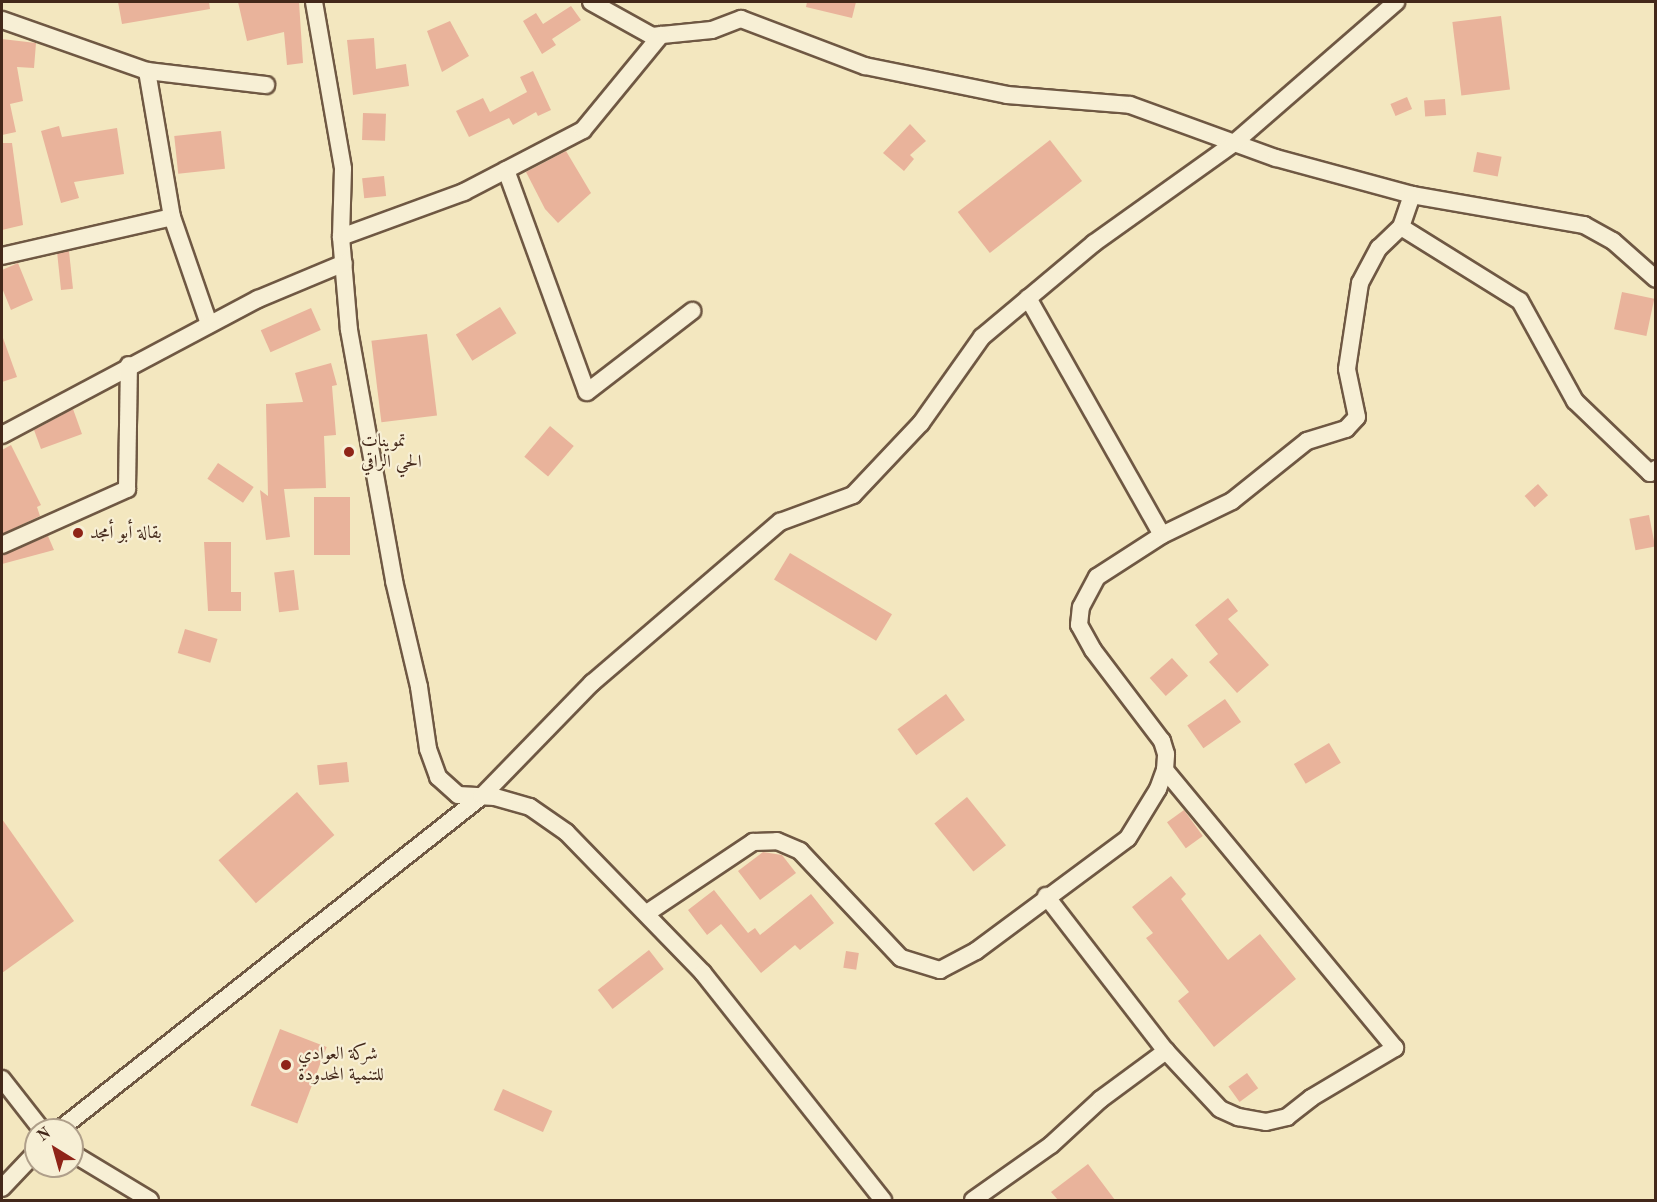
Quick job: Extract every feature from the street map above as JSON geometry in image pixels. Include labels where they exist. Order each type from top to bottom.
[{"type":"street","points":[[314,2],[343,169],[341,237],[351,341],[428,749],[438,777],[458,795],[482,796],[531,807],[566,832],[703,973],[883,1200]]},
{"type":"street","points":[[591,2],[652,36],[712,30],[741,19],[865,66],[1007,95],[1130,105],[1276,158],[1412,195],[1584,225],[1613,241],[1656,279]]},
{"type":"street","points":[[75,1118],[482,796],[592,683],[780,522],[853,495],[921,423],[982,337],[1094,243],[1234,142],[1396,2]]},
{"type":"street","points":[[2,20],[147,71],[266,85]]},
{"type":"street","points":[[341,237],[464,192],[583,130],[661,35]]},
{"type":"street","points":[[147,71],[172,217],[209,324]]},
{"type":"street","points":[[506,170],[587,392],[692,311]]},
{"type":"street","points":[[1046,896],[1166,1051],[1220,1109],[1238,1117],[1266,1122],[1287,1117],[1311,1098],[1395,1048],[1165,770],[1162,741],[1079,625],[1081,607],[1097,577],[1162,535],[1233,501],[1307,441],[1346,429],[1357,417],[1347,369],[1360,283],[1379,248],[1401,227],[1412,195]]},
{"type":"street","points":[[2,256],[172,217]]},
{"type":"street","points":[[1401,227],[1520,301],[1575,401],[1650,472],[1656,469]]},
{"type":"street","points":[[2,435],[129,364],[209,324],[344,263]]},
{"type":"street","points":[[1028,298],[1162,535]]},
{"type":"street","points":[[2,545],[127,489],[129,364]]},
{"type":"street","points":[[647,913],[753,842],[777,841],[800,851],[901,957],[940,970],[976,951],[1046,896],[1128,838],[1165,770]]},
{"type":"street","points":[[973,1200],[1051,1145],[1101,1099],[1166,1051]]},
{"type":"street","points":[[2,1079],[33,1118]]},
{"type":"street","points":[[84,1160],[150,1200]]},
{"type":"street","points":[[2,1188],[24,1165]]},
{"type":"building","points":[[118,2],[209,2],[210,9],[122,24]]},
{"type":"building","points":[[238,2],[299,2],[303,63],[287,65],[284,32],[247,41]]},
{"type":"building","points":[[807,2],[856,2],[852,18],[806,7]]},
{"type":"building","points":[[571,6],[581,20],[552,39],[556,45],[542,54],[523,21],[536,13],[543,24]]},
{"type":"building","points":[[1501,16],[1510,89],[1461,95],[1452,22]]},
{"type":"building","points":[[450,21],[469,56],[442,72],[427,31]]},
{"type":"building","points":[[374,38],[376,69],[406,64],[409,86],[353,95],[347,40]]},
{"type":"building","points":[[2,39],[36,43],[34,68],[17,67],[23,101],[10,104],[16,132],[2,135]]},
{"type":"building","points":[[533,71],[551,110],[538,116],[536,112],[513,125],[509,118],[469,137],[456,111],[483,98],[490,112],[527,92],[520,77]]},
{"type":"building","points":[[1407,97],[1412,109],[1396,116],[1390,104]]},
{"type":"building","points":[[1445,99],[1446,115],[1425,116],[1424,100]]},
{"type":"building","points":[[363,113],[386,114],[385,141],[362,140]]},
{"type":"building","points":[[910,124],[926,141],[910,155],[914,159],[904,171],[883,153]]},
{"type":"building","points":[[59,126],[62,137],[117,128],[124,174],[74,182],[79,198],[61,203],[41,131]]},
{"type":"building","points":[[221,131],[225,169],[178,174],[174,136]]},
{"type":"building","points":[[1050,140],[1082,181],[990,253],[958,212]]},
{"type":"building","points":[[2,143],[12,143],[23,225],[2,230]]},
{"type":"building","points":[[566,151],[591,193],[558,223],[545,209],[526,172]]},
{"type":"building","points":[[1477,152],[1502,157],[1498,176],[1473,172]]},
{"type":"building","points":[[384,176],[386,196],[364,198],[362,178]]},
{"type":"building","points":[[69,251],[73,289],[61,290],[57,252]]},
{"type":"building","points":[[18,263],[33,300],[11,310],[2,288],[2,270]]},
{"type":"building","points":[[1622,292],[1654,299],[1646,336],[1614,329]]},
{"type":"building","points":[[500,307],[516,333],[472,361],[456,335]]},
{"type":"building","points":[[311,308],[321,330],[271,352],[261,330]]},
{"type":"building","points":[[427,334],[437,415],[381,422],[371,341]]},
{"type":"building","points":[[2,339],[17,377],[2,382]]},
{"type":"building","points":[[331,363],[337,385],[332,386],[336,435],[324,436],[326,488],[284,489],[290,537],[266,540],[260,490],[268,496],[266,404],[303,402],[295,373]]},
{"type":"building","points":[[73,409],[82,434],[41,449],[34,430]]},
{"type":"building","points":[[550,426],[574,446],[548,477],[524,457]]},
{"type":"building","points":[[11,445],[41,505],[37,507],[40,516],[2,534],[2,450]]},
{"type":"building","points":[[218,463],[254,487],[243,503],[207,479]]},
{"type":"building","points":[[1538,484],[1548,495],[1535,507],[1525,496]]},
{"type":"building","points":[[314,497],[350,497],[350,555],[314,555]]},
{"type":"building","points":[[1649,515],[1655,546],[1635,550],[1629,519]]},
{"type":"building","points":[[48,536],[54,550],[2,564],[2,555]]},
{"type":"building","points":[[204,542],[231,542],[231,592],[241,592],[241,611],[208,611]]},
{"type":"building","points":[[790,553],[892,614],[876,641],[774,580]]},
{"type":"building","points":[[294,570],[299,610],[279,612],[274,572]]},
{"type":"building","points":[[1228,598],[1238,611],[1228,619],[1269,665],[1237,693],[1209,662],[1218,654],[1195,625]]},
{"type":"building","points":[[185,629],[218,639],[210,663],[178,653]]},
{"type":"building","points":[[1172,658],[1188,676],[1166,696],[1150,678]]},
{"type":"building","points":[[946,694],[965,720],[916,755],[897,729]]},
{"type":"building","points":[[1225,699],[1241,722],[1203,748],[1187,725]]},
{"type":"building","points":[[1329,743],[1341,763],[1306,784],[1294,764]]},
{"type":"building","points":[[347,762],[349,782],[319,785],[317,765]]},
{"type":"building","points":[[297,792],[334,835],[256,903],[219,860]]},
{"type":"building","points":[[967,797],[1006,845],[973,872],[934,823]]},
{"type":"building","points":[[1184,810],[1203,836],[1186,848],[1167,822]]},
{"type":"building","points":[[2,819],[74,921],[2,973]]},
{"type":"building","points":[[763,852],[782,855],[796,873],[760,900],[738,871]]},
{"type":"building","points":[[1171,876],[1186,894],[1181,899],[1228,960],[1260,934],[1296,979],[1214,1047],[1178,1001],[1189,992],[1146,938],[1153,933],[1132,907]]},
{"type":"building","points":[[714,890],[748,933],[755,928],[760,935],[811,894],[834,923],[800,950],[795,945],[761,973],[721,924],[707,935],[688,910]]},
{"type":"building","points":[[649,950],[664,969],[613,1009],[598,990]]},
{"type":"building","points":[[846,951],[859,953],[856,970],[843,968]]},
{"type":"building","points":[[280,1029],[327,1047],[297,1123],[251,1106]]},
{"type":"building","points":[[1247,1073],[1258,1088],[1240,1102],[1228,1087]]},
{"type":"building","points":[[503,1089],[552,1111],[543,1132],[494,1110]]},
{"type":"building","points":[[1088,1164],[1115,1200],[1058,1200],[1051,1192]]},
{"type":"place","name":"تموينات الحي الراقي","points":[[349,452]]},
{"type":"place","name":"بقالة أبو أمجد","points":[[78,533]]},
{"type":"place","name":"شركة العوادي للتنمية المحدودة","points":[[286,1065]]}]
